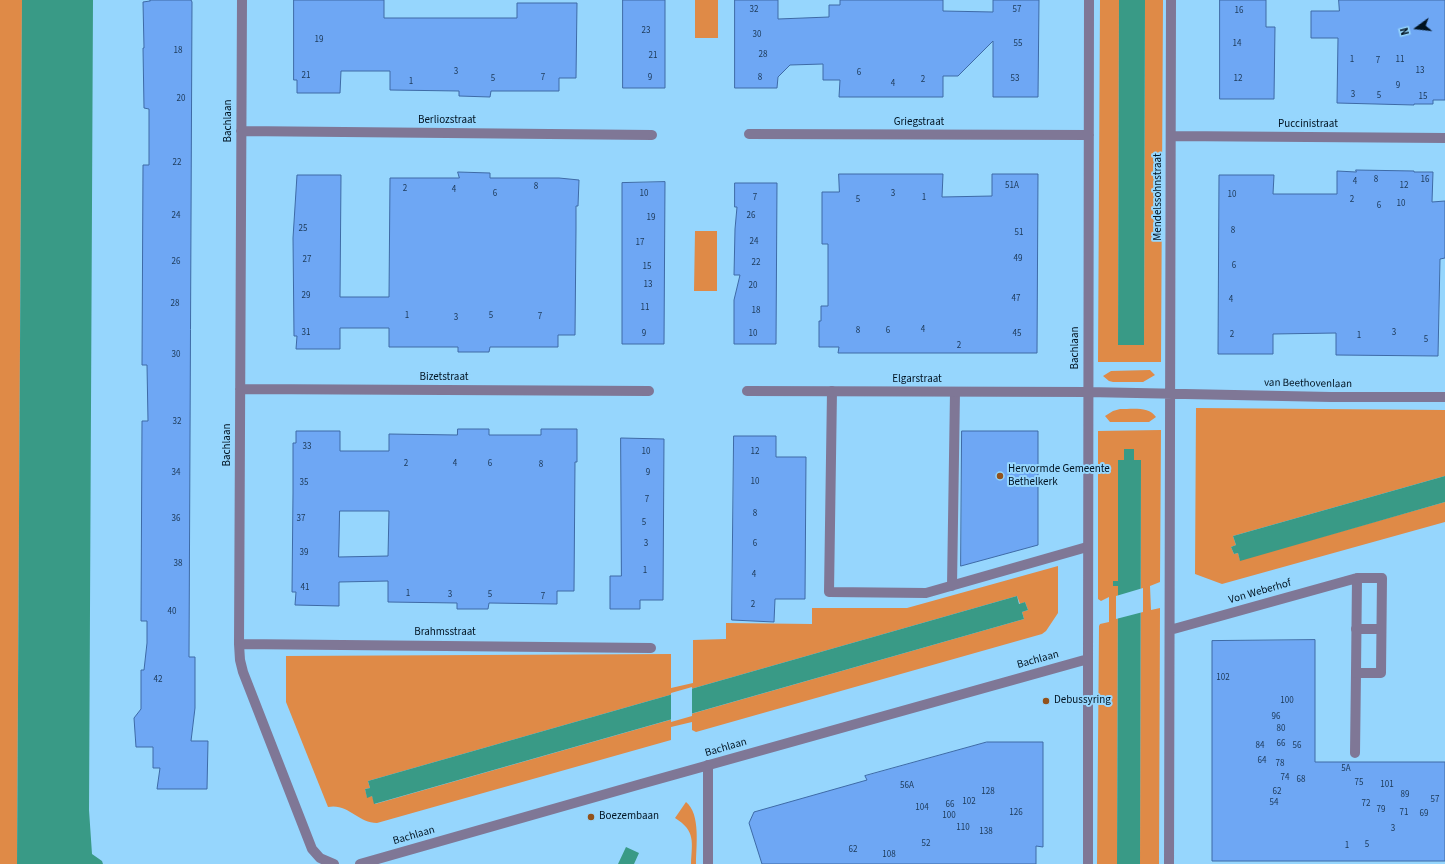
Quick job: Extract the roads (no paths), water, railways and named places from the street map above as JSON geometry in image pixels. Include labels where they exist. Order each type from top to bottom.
[{"type":"street","name":"Bachlaan","points":[[242,0],[240,660],[243,672],[309,844],[316,854],[328,863]]},
{"type":"street","name":"Bachlaan","points":[[360,864],[1088,659],[1089,0]]},
{"type":"street","name":"Mendelssohnstraat","points":[[1170,395],[1171,0]]},
{"type":"street","name":"Berliozstraat","points":[[241,131],[652,134]]},
{"type":"street","name":"Griegstraat","points":[[749,134],[1089,135]]},
{"type":"street","name":"Puccinistraat","points":[[1171,136],[1445,138]]},
{"type":"street","name":"Bizetstraat","points":[[240,389],[649,391]]},
{"type":"street","name":"Elgarstraat","points":[[747,391],[1088,392],[1170,395]]},
{"type":"street","points":[[832,391],[829,592],[926,593],[1087,547]]},
{"type":"street","points":[[952,586],[955,392]]},
{"type":"street","name":"van Beethovenlaan","points":[[1170,395],[1445,397]]},
{"type":"street","points":[[1169,864],[1170,395]]},
{"type":"street","points":[[1356,753],[1357,578]]},
{"type":"street","name":"Von Weberhof","points":[[1170,630],[1357,578],[1382,578],[1381,673],[1356,673]]},
{"type":"street","points":[[1356,628],[1382,629]]},
{"type":"street","name":"Brahmsstraat","points":[[239,644],[651,648]]},
{"type":"street","points":[[1088,659],[1088,864]]},
{"type":"street","points":[[708,765],[708,864]]},
{"type":"place","name":"Hervormde Gemeente Bethelkerk","points":[[1000,476]]},
{"type":"place","name":"Debussyring","points":[[1046,701]]},
{"type":"place","name":"Boezembaan","points":[[591,817]]}]
